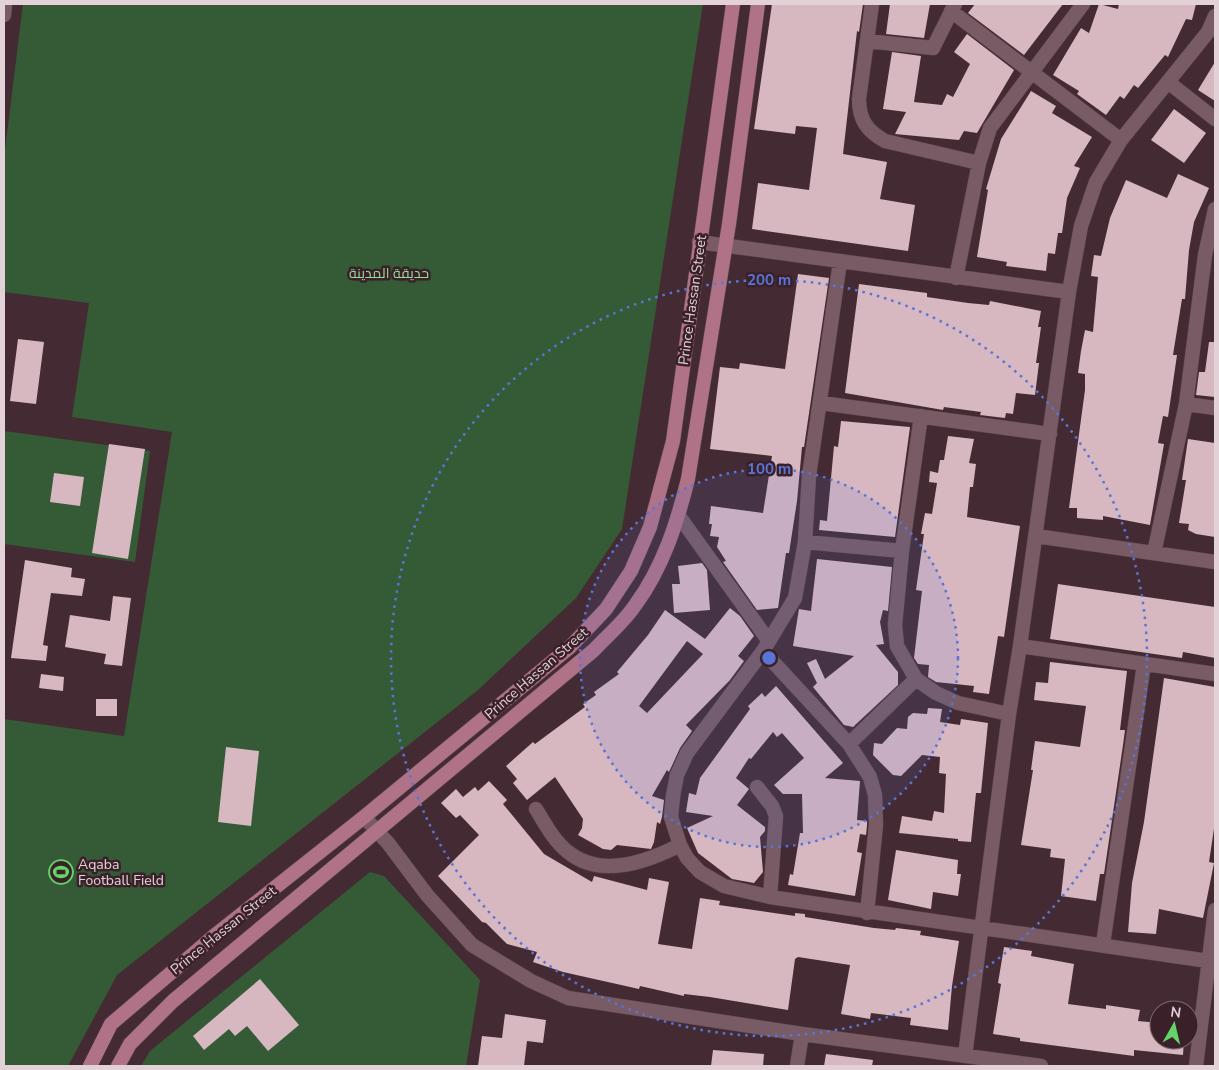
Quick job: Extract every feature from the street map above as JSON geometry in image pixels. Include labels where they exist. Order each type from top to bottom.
[{"type":"main road","name":"Prince Hassan Street","points":[[90,1066],[111,1024],[214,936],[364,817],[570,647],[606,609],[631,571],[650,527],[673,441],[733,4]]},
{"type":"main road","name":"Prince Hassan Street","points":[[118,1066],[130,1044],[173,1001],[594,650],[640,599],[657,571],[679,516],[688,479],[725,246],[758,4]]},
{"type":"street","points":[[4,15],[5,4]]},
{"type":"street","points":[[872,4],[859,112],[864,123],[872,133],[885,141],[979,164]]},
{"type":"street","points":[[956,278],[979,164],[990,128],[1083,4]]},
{"type":"street","points":[[867,41],[933,48],[954,7],[1033,72],[1121,140]]},
{"type":"street","points":[[965,1056],[1009,714],[1036,536],[1068,292],[1081,226],[1096,182],[1121,140],[1208,32],[1215,16]]},
{"type":"street","points":[[1168,82],[1215,119]]},
{"type":"street","points":[[1154,553],[1186,404],[1205,255],[1215,209]]},
{"type":"street","points":[[699,242],[1068,292]]},
{"type":"street","points":[[840,262],[809,476],[805,542],[795,598],[765,646],[687,753],[677,775],[671,816],[680,845],[687,858],[700,872],[724,886],[770,897],[867,913],[1103,944],[1208,961]]},
{"type":"street","points":[[821,403],[1050,434]]},
{"type":"street","points":[[1186,404],[1215,408]]},
{"type":"street","points":[[921,416],[902,551],[895,625],[897,646],[916,679],[936,693],[958,702],[1009,714]]},
{"type":"street","points":[[679,516],[765,646],[849,744],[870,777],[875,795],[876,825],[867,913]]},
{"type":"street","points":[[1036,536],[1215,562]]},
{"type":"street","points":[[805,542],[902,551]]},
{"type":"street","points":[[1020,646],[1215,674]]},
{"type":"street","points":[[1103,944],[1144,664]]},
{"type":"street","points":[[849,744],[916,679]]},
{"type":"street","points":[[758,787],[772,806],[776,816],[770,897]]},
{"type":"street","points":[[536,809],[553,836],[568,853],[590,862],[614,866],[634,864],[652,859],[680,845]]},
{"type":"street","points":[[364,817],[378,831],[427,895],[472,945],[531,981],[568,998],[802,1034],[1041,1066]]},
{"type":"street","points":[[1196,1066],[1215,910]]},
{"type":"street","points":[[798,1066],[802,1034]]},
{"type":"green space","name":"حديقة المدينة","points":[[23,4],[703,4],[622,529],[576,598],[478,690],[117,975],[68,1066],[4,1066],[4,719],[124,736],[172,432],[72,417],[89,303],[4,292],[4,158]]},
{"type":"green space","points":[[4,431],[150,451],[135,562],[4,544]]},
{"type":"green space","points":[[370,872],[384,876],[480,980],[466,1066],[141,1066],[150,1051]]},
{"type":"building","points":[[772,4],[863,4],[859,32],[857,31],[843,154],[887,162],[880,199],[915,205],[908,251],[752,229],[758,183],[809,190],[817,128],[796,126],[795,134],[754,129]]},
{"type":"building","points":[[890,4],[930,4],[924,38],[886,34]]},
{"type":"building","points":[[975,4],[1063,4],[1024,55],[968,13]]},
{"type":"building","points":[[1099,4],[1118,9],[1119,4],[1196,4],[1192,20],[1186,19],[1168,57],[1165,55],[1138,88],[1134,85],[1124,99],[1120,96],[1106,115],[1077,94],[1079,91],[1053,75],[1081,28],[1089,33]]},
{"type":"building","points":[[967,34],[1014,70],[977,133],[964,131],[959,140],[895,134],[906,112],[883,109],[892,52],[921,56],[914,102],[942,105],[947,94],[953,97],[970,64],[954,52]]},
{"type":"building","points":[[1215,62],[1215,101],[1198,90]]},
{"type":"building","points":[[1031,91],[1056,106],[1052,113],[1092,137],[1074,166],[1080,168],[1067,198],[1062,233],[1058,233],[1055,254],[1048,253],[1046,271],[1006,266],[1007,262],[977,257],[988,190],[986,189],[1001,139]]},
{"type":"building","points":[[1174,109],[1206,133],[1184,163],[1151,140]]},
{"type":"building","points":[[1178,174],[1209,188],[1194,222],[1189,250],[1185,299],[1182,299],[1173,355],[1177,355],[1168,417],[1163,416],[1158,443],[1164,444],[1150,525],[1103,516],[1103,520],[1077,518],[1077,508],[1069,508],[1085,390],[1085,374],[1078,373],[1081,351],[1085,330],[1093,332],[1098,277],[1091,276],[1094,255],[1101,256],[1110,218],[1126,180],[1167,198]]},
{"type":"building","points":[[798,274],[829,278],[804,447],[802,447],[797,501],[789,553],[786,553],[778,608],[757,610],[723,562],[726,561],[717,547],[719,537],[710,536],[712,524],[709,524],[711,506],[763,513],[772,456],[710,449],[720,367],[739,369],[740,363],[785,369]]},
{"type":"building","points":[[859,284],[927,293],[927,297],[989,305],[990,301],[1041,311],[1038,327],[1041,327],[1036,363],[1039,363],[1035,395],[1016,393],[1013,414],[1006,413],[1005,418],[980,415],[981,412],[944,407],[943,410],[845,393]]},
{"type":"building","points":[[18,339],[44,342],[36,404],[10,401]]},
{"type":"building","points":[[1209,342],[1215,342],[1215,397],[1196,395],[1199,372],[1205,372]]},
{"type":"building","points":[[841,421],[910,427],[895,537],[819,530],[820,520],[827,521],[834,446],[838,447]]},
{"type":"building","points":[[948,436],[974,439],[969,463],[976,464],[973,487],[970,487],[967,517],[1020,526],[1004,637],[998,636],[989,694],[973,692],[974,686],[936,682],[928,677],[929,665],[918,664],[914,658],[922,591],[916,590],[924,534],[921,534],[925,513],[932,514],[937,483],[929,482],[930,471],[938,473],[940,460],[944,460]]},
{"type":"building","points":[[1188,439],[1215,443],[1215,537],[1196,534],[1188,530],[1189,524],[1179,523],[1186,480],[1182,480]]},
{"type":"building","points":[[109,444],[145,449],[128,559],[92,553]]},
{"type":"building","points":[[54,473],[84,477],[80,506],[50,502]]},
{"type":"building","points":[[817,559],[892,567],[888,611],[883,610],[880,622],[884,644],[876,645],[898,672],[898,685],[853,727],[844,725],[813,687],[817,683],[807,663],[816,659],[825,679],[854,656],[793,646],[799,609],[811,611]]},
{"type":"building","points":[[25,560],[72,568],[71,577],[85,579],[82,596],[51,593],[43,645],[48,646],[46,661],[11,658]]},
{"type":"building","points":[[702,563],[707,570],[710,610],[674,613],[672,584],[680,584],[678,566]]},
{"type":"building","points":[[1058,584],[1215,607],[1215,658],[1183,652],[1182,658],[1050,639]]},
{"type":"building","points":[[113,596],[131,598],[122,666],[104,664],[106,654],[65,647],[70,615],[110,621]]},
{"type":"building","points":[[730,608],[740,616],[754,636],[738,656],[744,661],[730,680],[686,725],[692,731],[680,748],[669,772],[667,770],[652,796],[664,800],[662,817],[660,824],[657,822],[651,849],[617,845],[611,850],[603,849],[578,835],[582,828],[583,819],[555,777],[527,800],[513,783],[517,779],[506,766],[533,742],[535,744],[585,707],[583,704],[596,695],[594,692],[619,674],[617,672],[648,635],[665,610],[705,639]],"holes":[[[687,641],[703,654],[647,713],[639,706]]]},
{"type":"building","points":[[1050,662],[1127,671],[1120,730],[1125,730],[1123,745],[1104,874],[1100,874],[1096,901],[1061,896],[1065,859],[1050,857],[1051,849],[1021,845],[1033,770],[1031,770],[1035,741],[1080,747],[1086,706],[1034,700],[1036,682],[1048,683]]},
{"type":"building","points":[[41,674],[64,677],[63,691],[39,688]]},
{"type":"building","points":[[1164,678],[1215,687],[1215,822],[1209,862],[1214,863],[1203,918],[1159,909],[1156,934],[1128,932],[1132,883],[1144,822]]},
{"type":"building","points":[[776,686],[843,763],[825,778],[860,781],[857,820],[867,821],[867,825],[866,835],[860,834],[857,852],[862,853],[855,896],[788,885],[790,874],[793,875],[800,833],[803,833],[802,794],[783,794],[774,785],[804,758],[782,733],[777,737],[773,732],[751,759],[749,758],[736,778],[749,789],[737,805],[765,827],[765,831],[760,837],[763,872],[754,883],[732,879],[698,853],[687,828],[713,816],[686,812],[689,793],[696,795],[700,778],[750,709],[748,706],[762,693],[765,697]]},
{"type":"building","points":[[96,699],[117,699],[117,716],[96,716]]},
{"type":"building","points":[[928,708],[942,709],[940,722],[960,725],[961,719],[988,723],[981,793],[976,793],[971,842],[899,833],[902,816],[932,821],[934,811],[944,813],[946,774],[939,773],[940,757],[922,755],[901,776],[893,775],[873,755],[874,743],[882,744],[897,728],[907,729],[908,717],[913,713],[927,714]]},
{"type":"building","points":[[226,747],[259,751],[251,826],[218,822]]},
{"type":"building","points":[[489,781],[507,800],[503,804],[544,854],[592,882],[594,876],[647,890],[649,878],[669,882],[658,944],[692,949],[700,898],[720,901],[719,905],[795,916],[795,913],[805,914],[805,917],[874,928],[921,931],[920,935],[959,941],[948,1030],[910,1025],[911,1018],[871,1013],[870,1019],[841,1014],[850,965],[798,957],[795,959],[788,1010],[710,997],[684,994],[684,996],[640,986],[639,989],[563,972],[533,962],[537,952],[507,944],[486,923],[482,922],[438,876],[479,835],[460,815],[456,818],[441,803],[456,789],[463,797],[475,787],[478,791]]},
{"type":"building","points":[[896,850],[958,860],[957,874],[961,874],[958,896],[933,892],[931,909],[888,900]]},
{"type":"building","points":[[1004,947],[1032,951],[1031,956],[1074,964],[1068,1004],[1106,1009],[1106,1005],[1140,1010],[1138,1021],[1149,1022],[1149,1050],[1183,1050],[1183,1055],[1134,1050],[1134,1056],[1020,1041],[1020,1038],[993,1034],[1001,984],[998,983]]},
{"type":"building","points":[[260,979],[299,1025],[268,1051],[247,1026],[235,1036],[229,1029],[204,1050],[193,1036]]},
{"type":"building","points":[[505,1014],[546,1020],[543,1043],[527,1041],[524,1066],[478,1066],[482,1036],[502,1038]]},
{"type":"building","points":[[713,1050],[764,1054],[763,1066],[711,1066]]},
{"type":"building","points":[[826,1054],[873,1060],[872,1066],[824,1066]]},
{"type":"place","name":"Aqaba Football Field","points":[[61,872]]}]
